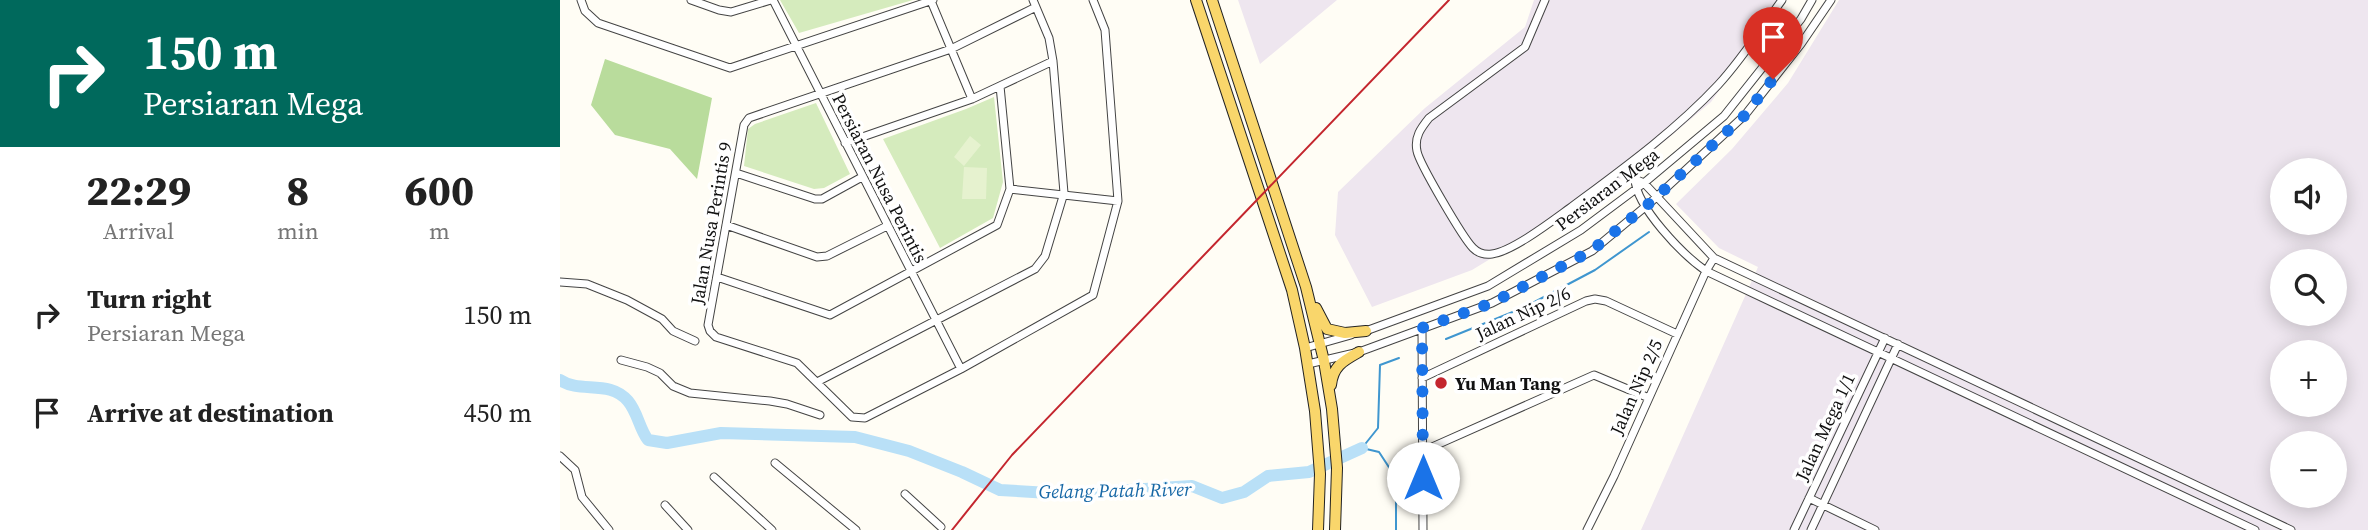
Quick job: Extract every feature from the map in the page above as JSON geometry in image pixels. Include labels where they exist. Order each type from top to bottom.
[{"type":"main road","points":[[1196,0],[1292,290],[1315,411],[1320,474],[1318,530]]},
{"type":"main road","points":[[1212,0],[1306,287],[1324,361],[1332,409],[1337,468],[1335,530]]},
{"type":"main road","points":[[1306,287],[1328,329],[1345,333],[1366,331]]},
{"type":"main road","points":[[1332,409],[1332,374],[1342,361],[1359,352]]},
{"type":"street","points":[[581,0],[584,11],[598,23],[723,66],[736,67],[932,1],[972,99]]},
{"type":"street","points":[[691,0],[731,12],[772,0]]},
{"type":"street","name":"Persiaran Nusa Perintis","points":[[772,0],[961,369]]},
{"type":"street","points":[[819,93],[951,49],[1034,4],[1049,38],[1064,193],[1045,256],[1035,269],[817,382],[852,417],[858,419],[961,369],[1093,295],[1118,201],[1105,30],[1093,0]]},
{"type":"street","points":[[1545,0],[1525,47],[1429,118],[1420,128],[1416,149],[1418,157],[1469,243],[1479,253],[1505,249],[1546,225],[1677,125],[1734,67],[1782,0]]},
{"type":"street","name":"Persiaran Mega","points":[[1305,348],[1320,346],[1366,331],[1488,286],[1581,230],[1644,183],[1724,116],[1801,19],[1812,0]]},
{"type":"street","name":"Persiaran Mega","points":[[1308,364],[1359,352],[1492,303],[1591,251],[1655,198],[1745,115],[1801,44],[1831,0]]},
{"type":"street","points":[[845,143],[972,99],[1053,61]]},
{"type":"street","points":[[717,277],[830,315],[997,225],[1010,188],[1000,86]]},
{"type":"street","name":"Jalan Nusa Perintis 9","points":[[817,382],[797,363],[716,337],[708,325],[744,125],[749,118],[819,93]]},
{"type":"street","points":[[1625,167],[1635,179],[1644,183],[1655,198],[1714,258],[2291,530]]},
{"type":"street","points":[[736,173],[815,199],[862,177]]},
{"type":"street","points":[[1635,179],[1635,190],[1644,207],[1692,261],[1706,271],[2255,530]]},
{"type":"street","points":[[1010,188],[1118,201]]},
{"type":"street","points":[[726,225],[817,257],[827,256],[887,226]]},
{"type":"street","name":"Jalan Nip 2/5","points":[[1587,530],[1714,258]]},
{"type":"street","points":[[560,282],[587,284],[628,300],[662,319],[673,331],[695,341]]},
{"type":"street","name":"Jalan Nip 2/6","points":[[1422,378],[1595,299],[1606,301],[1677,334]]},
{"type":"street","points":[[1422,328],[1423,530]]},
{"type":"street","name":"Jalan Mega 1/1","points":[[1794,530],[1885,338]]},
{"type":"street","points":[[1811,530],[1898,344]]},
{"type":"street","points":[[621,360],[660,373],[673,386],[690,393],[779,403],[820,415]]},
{"type":"street","points":[[1423,451],[1594,375],[1649,398]]},
{"type":"street","points":[[560,456],[575,470],[582,497],[609,530]]},
{"type":"street","points":[[775,463],[856,530]]},
{"type":"street","points":[[714,477],[772,530]]},
{"type":"street","points":[[905,494],[941,527]]},
{"type":"street","points":[[1809,498],[1875,530]]},
{"type":"street","points":[[665,505],[688,530]]},
{"type":"shaded area","points":[[1238,0],[1337,0],[1260,64]]},
{"type":"shaded area","points":[[1534,0],[1784,0],[1711,102],[1615,183],[1472,270],[1372,307],[1335,235],[1338,192],[1425,108],[1525,27]]},
{"type":"shaded area","points":[[1839,0],[2368,0],[2368,530],[1641,530],[1758,267],[1719,248],[1676,204],[1732,149],[1788,83]]},
{"type":"green space","points":[[780,0],[913,0],[799,33]]},
{"type":"green space","points":[[605,59],[712,98],[697,179],[670,149],[615,135],[591,105]]},
{"type":"green space","points":[[994,97],[1003,182],[993,218],[940,248],[883,139]]},
{"type":"green space","points":[[816,103],[850,174],[824,188],[814,189],[744,166],[748,129],[755,124]]},
{"type":"green space","points":[[970,136],[981,145],[964,166],[954,157]]},
{"type":"green space","points":[[964,167],[987,168],[986,199],[962,199]]},
{"type":"waterway","points":[[1446,339],[1525,307],[1595,270],[1649,232]]},
{"type":"waterway","points":[[1396,530],[1396,478],[1379,452],[1362,448],[1378,428],[1380,365],[1399,358]]},
{"type":"waterway","name":"Gelang Patah River","points":[[560,380],[576,386],[603,388],[620,394],[628,401],[648,440],[667,443],[721,433],[855,437],[909,451],[1000,490],[1066,494],[1192,486],[1222,498],[1244,492],[1268,476],[1309,472],[1362,448]]},
{"type":"railway","points":[[952,530],[1012,455],[1449,0]]},
{"type":"place","name":"Yu Man Tang","points":[[1441,383]]},
{"type":"route","points":[[1423,478],[1422,328],[1492,303],[1591,251],[1651,202],[1745,115],[1773,79]]}]
